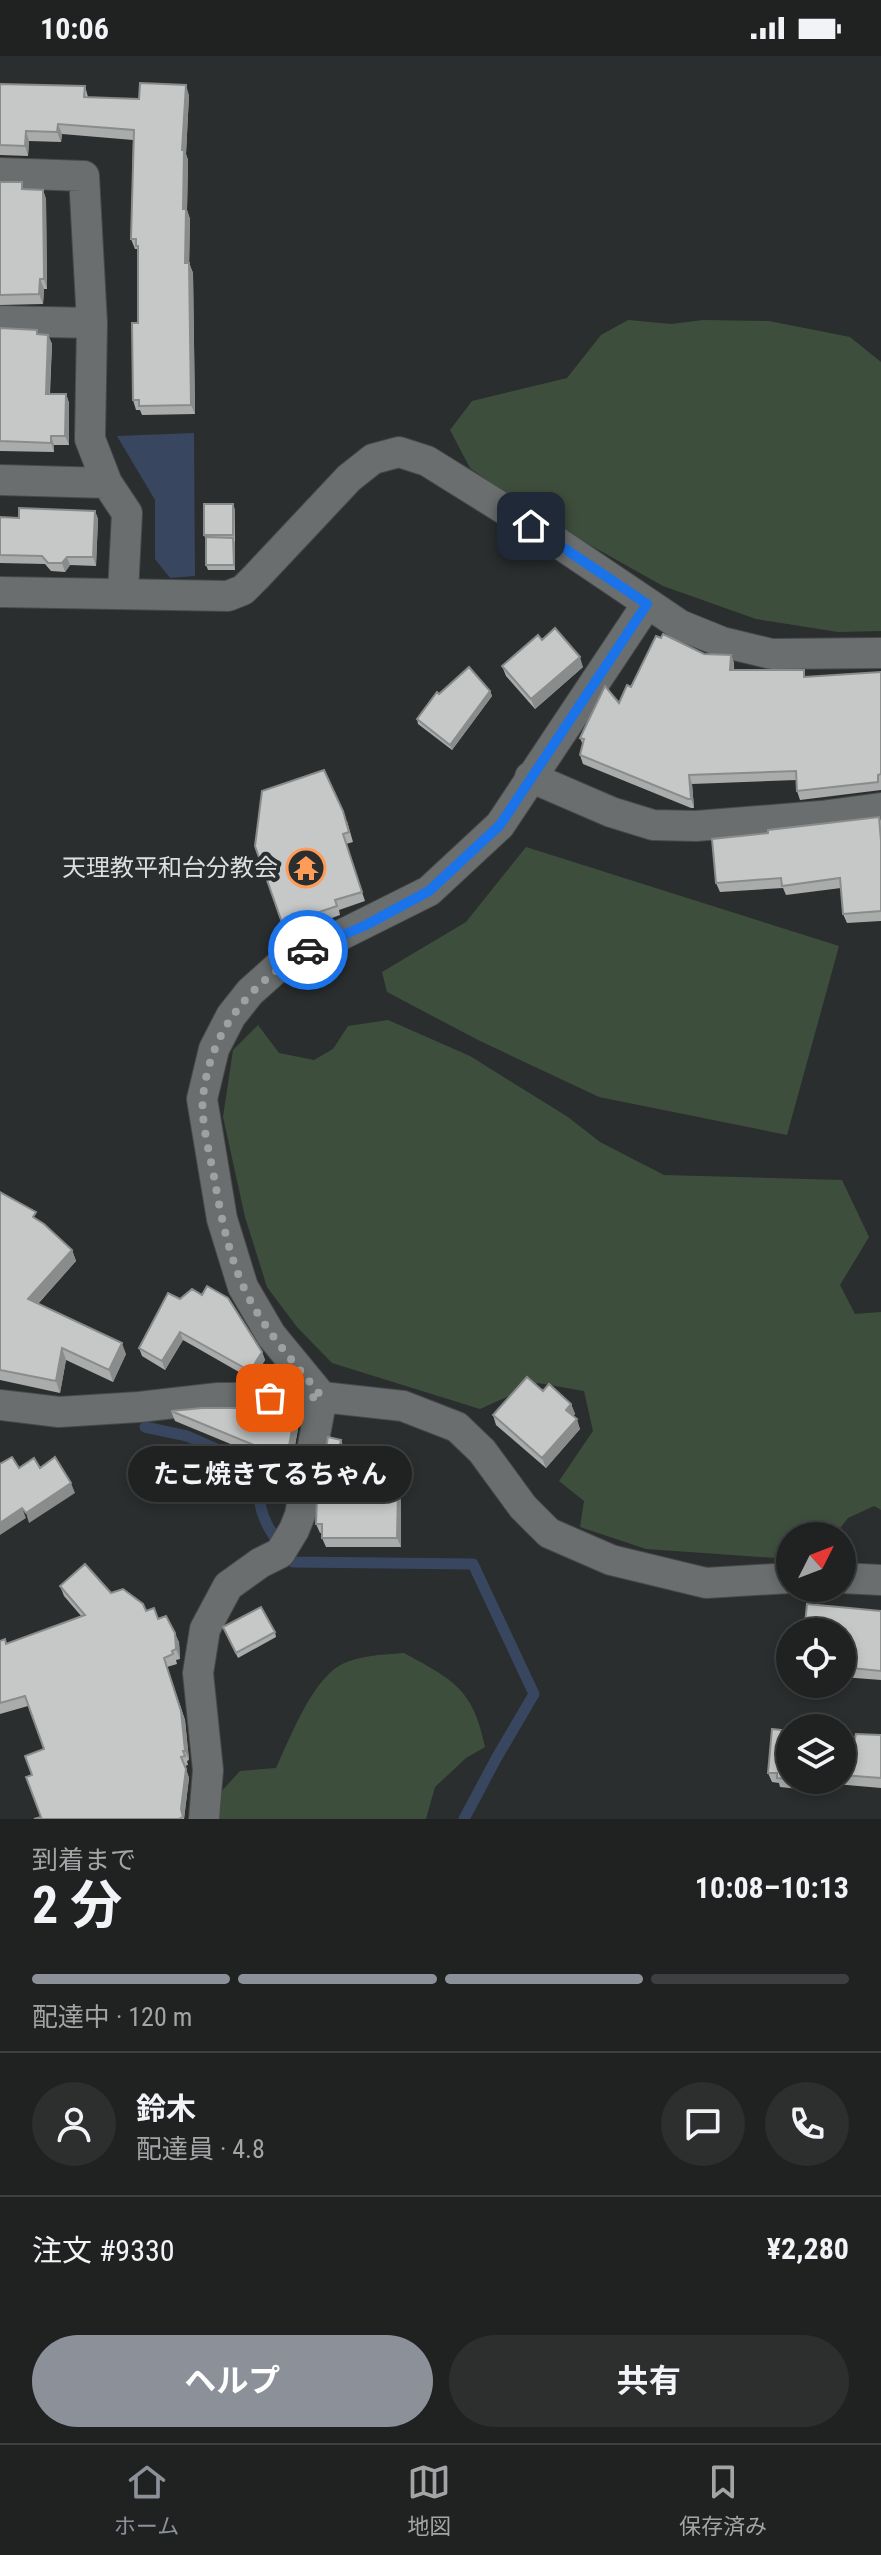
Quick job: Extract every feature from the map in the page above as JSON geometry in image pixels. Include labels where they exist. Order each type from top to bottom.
[{"type":"street","points":[[0,173],[84,176],[92,323],[90,439],[107,483],[127,513],[123,593]]},
{"type":"street","points":[[0,321],[92,323]]},
{"type":"street","points":[[0,592],[228,596],[243,590],[349,478],[373,459],[399,452],[427,461],[557,542],[680,625],[722,642],[772,654],[881,653]]},
{"type":"street","points":[[0,480],[107,483]]},
{"type":"street","points":[[322,1397],[271,1335],[243,1287],[222,1219],[202,1099],[214,1049],[231,1016],[250,992],[279,966],[429,891],[500,825],[647,604]]},
{"type":"street","points":[[530,777],[611,812],[653,825],[696,826],[881,808]]},
{"type":"street","points":[[204,1819],[208,1770],[198,1673],[205,1629],[228,1586],[280,1553],[294,1530],[300,1515],[322,1397]]},
{"type":"street","points":[[0,1405],[59,1412],[218,1398],[322,1397],[403,1406],[457,1427],[482,1451],[523,1507],[549,1533],[611,1560],[706,1583],[776,1579]]},
{"type":"street","points":[[856,1579],[881,1580]]},
{"type":"green space","points":[[628,320],[671,324],[703,320],[769,321],[850,337],[881,362],[881,631],[838,632],[756,619],[663,586],[533,513],[470,468],[450,430],[472,401],[567,378],[601,335]]},
{"type":"green space","points":[[526,847],[839,946],[787,1135],[599,1097],[478,1040],[387,992],[382,972],[466,922]]},
{"type":"green space","points":[[388,1020],[470,1056],[568,1117],[600,1142],[664,1175],[842,1180],[869,1237],[840,1285],[855,1314],[881,1312],[881,1510],[874,1506],[845,1522],[776,1522],[776,1558],[646,1549],[580,1527],[584,1501],[559,1481],[593,1431],[584,1391],[538,1383],[480,1409],[332,1363],[297,1327],[267,1287],[245,1217],[223,1117],[233,1050],[258,1025],[279,1053],[314,1060],[333,1049],[348,1026]]},
{"type":"green space","points":[[404,1653],[448,1679],[467,1698],[485,1747],[466,1758],[435,1787],[426,1819],[216,1819],[220,1793],[240,1771],[276,1768],[307,1703],[332,1671],[357,1659]]},
{"type":"water","points":[[194,433],[195,576],[170,578],[155,559],[155,500],[117,436]]},
{"type":"building","points":[[140,83],[186,85],[182,150],[183,209],[186,209],[185,263],[189,263],[191,405],[139,406],[139,400],[133,400],[132,323],[138,323],[138,246],[136,239],[131,239],[134,130],[58,124],[57,132],[26,131],[25,146],[0,145],[0,84],[85,86],[84,97],[139,99]]},
{"type":"building","points":[[0,182],[22,182],[22,189],[43,190],[44,279],[40,279],[39,294],[0,295]]},
{"type":"building","points":[[0,328],[37,330],[37,334],[48,335],[46,394],[66,394],[65,436],[51,436],[51,443],[0,441]]},
{"type":"building","points":[[204,504],[233,504],[233,535],[204,535]]},
{"type":"building","points":[[19,508],[95,511],[93,557],[67,557],[62,563],[48,563],[42,556],[0,555],[0,517],[19,518]]},
{"type":"building","points":[[206,537],[233,538],[234,565],[206,565]]},
{"type":"building","points":[[555,628],[580,657],[531,699],[502,666],[538,635],[542,640]]},
{"type":"building","points":[[663,634],[704,654],[731,655],[730,670],[804,670],[804,677],[881,672],[881,774],[878,775],[878,782],[797,791],[796,771],[689,775],[691,799],[688,799],[580,755],[584,739],[580,738],[605,686],[619,703],[627,685],[631,687],[656,636],[661,638]]},
{"type":"building","points":[[469,667],[490,691],[450,745],[417,719],[437,692],[439,694]]},
{"type":"building","points":[[324,770],[343,811],[349,832],[343,834],[362,892],[335,900],[337,906],[307,916],[285,931],[255,846],[262,791]]},
{"type":"building","points":[[879,817],[881,911],[843,914],[840,878],[782,886],[781,878],[716,883],[712,839]]},
{"type":"building","points":[[0,1192],[36,1212],[33,1217],[72,1250],[28,1299],[122,1343],[109,1370],[62,1348],[56,1381],[0,1370]]},
{"type":"building","points":[[207,1286],[228,1298],[262,1352],[250,1371],[180,1332],[162,1361],[139,1348],[168,1293],[180,1299],[192,1289],[202,1295]]},
{"type":"building","points":[[527,1377],[543,1391],[549,1384],[571,1404],[566,1410],[577,1419],[542,1458],[493,1415]]},
{"type":"building","points":[[269,1408],[294,1419],[286,1462],[261,1452],[261,1448],[171,1411]]},
{"type":"building","points":[[328,1437],[341,1440],[333,1471],[345,1471],[345,1488],[349,1491],[398,1491],[397,1538],[322,1538],[322,1524],[316,1524],[317,1497]]},
{"type":"building","points":[[12,1457],[19,1468],[34,1458],[40,1468],[55,1457],[71,1483],[26,1513],[22,1508],[0,1523],[0,1464]]},
{"type":"building","points":[[85,1564],[111,1593],[123,1589],[143,1604],[146,1611],[154,1608],[158,1619],[166,1616],[175,1633],[176,1649],[164,1658],[181,1711],[185,1751],[185,1756],[181,1757],[186,1769],[181,1809],[183,1817],[179,1819],[34,1819],[41,1817],[26,1777],[32,1775],[25,1756],[44,1749],[25,1696],[0,1703],[0,1641],[5,1639],[6,1644],[85,1615],[60,1586]]},
{"type":"building","points":[[807,1604],[881,1611],[881,1671],[856,1668],[856,1618],[806,1618]]},
{"type":"building","points":[[261,1607],[275,1632],[236,1653],[223,1627]]},
{"type":"building","points":[[772,1729],[776,1729],[776,1773],[768,1773]]},
{"type":"building","points":[[856,1734],[881,1735],[881,1778],[856,1776]]},
{"type":"waterway","points":[[145,1427],[187,1436],[248,1463],[261,1480],[260,1503],[267,1524],[293,1562],[473,1564],[534,1694],[464,1819]]},
{"type":"way so far","points":[[270,1398],[322,1397],[271,1335],[243,1287],[222,1219],[202,1099],[214,1049],[231,1016],[250,992],[279,966],[308,950]]},
{"type":"place","name":"天理教平和台分教会","points":[[306,868]]},
{"type":"place","name":"たこ焼きてるちゃん","points":[[270,1398]]},
{"type":"route","points":[[308,950],[366,925],[429,891],[500,825],[647,604],[531,526]]}]
